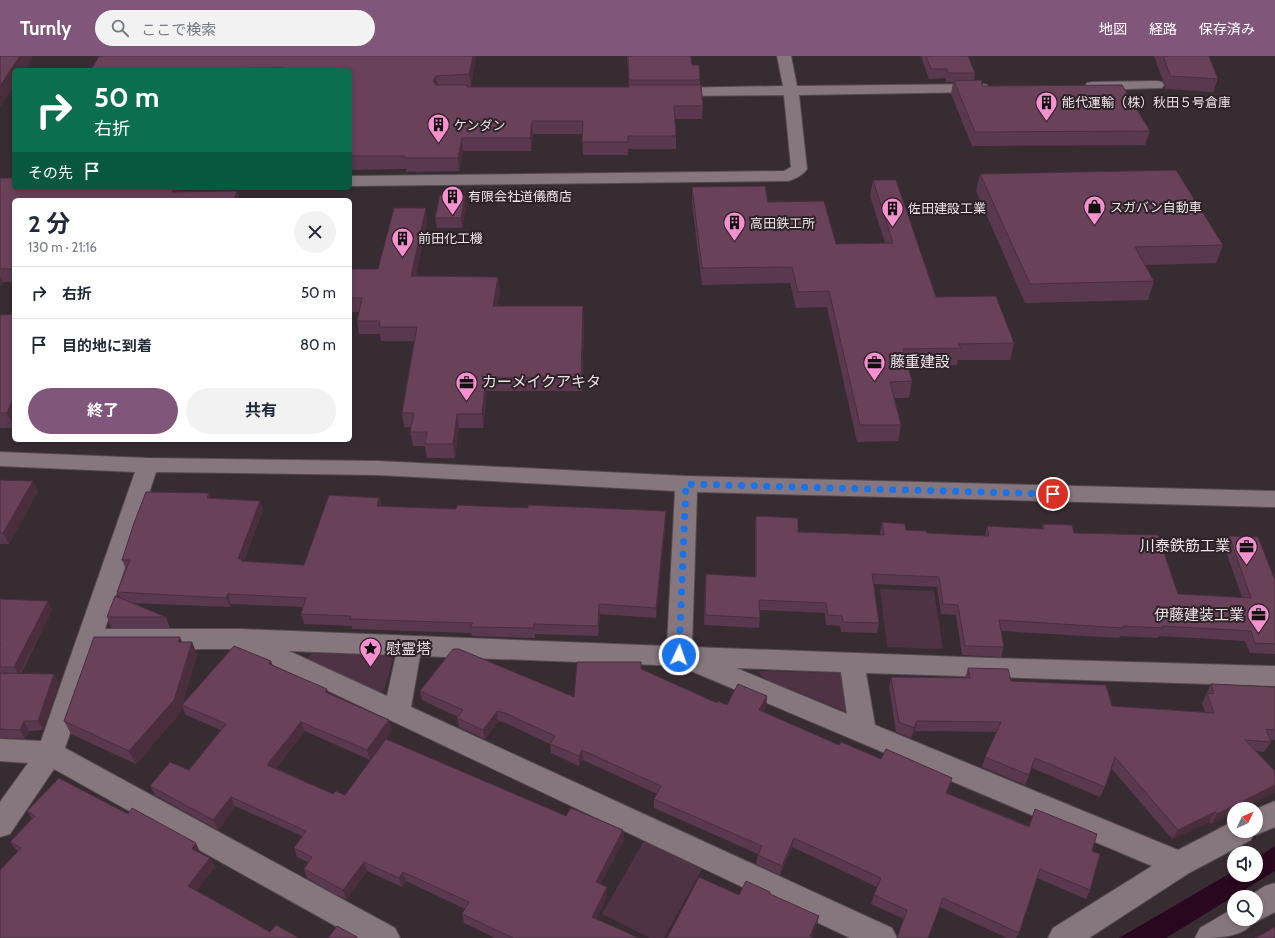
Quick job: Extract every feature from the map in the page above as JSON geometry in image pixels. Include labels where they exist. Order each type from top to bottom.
[{"type":"street","points":[[352,181],[788,176],[799,169],[791,91],[784,56]]},
{"type":"street","points":[[1078,86],[1157,85]]},
{"type":"street","points":[[657,92],[998,88]]},
{"type":"street","points":[[0,460],[148,465],[378,468],[686,484],[1275,499]]},
{"type":"street","points":[[0,825],[50,753],[148,465]]},
{"type":"street","points":[[679,655],[686,484]]},
{"type":"street","points":[[90,639],[240,639],[990,668],[1275,676]]},
{"type":"street","points":[[240,639],[882,938]]},
{"type":"street","points":[[397,712],[410,645]]},
{"type":"street","points":[[679,655],[1180,864]]},
{"type":"street","points":[[852,663],[863,732]]},
{"type":"street","points":[[0,750],[50,753],[385,938]]},
{"type":"street","points":[[1263,819],[1275,813]]},
{"type":"street","points":[[1063,938],[1180,864],[1228,838]]},
{"type":"street","points":[[1263,904],[1275,896]]},
{"type":"street","points":[[1210,938],[1229,926]]},
{"type":"shaded area","points":[[880,589],[934,591],[943,649],[887,647]]},
{"type":"shaded area","points":[[312,653],[386,655],[393,659],[384,690],[377,693],[311,665],[308,658]]},
{"type":"shaded area","points":[[758,671],[843,673],[849,713],[764,679]]},
{"type":"shaded area","points":[[644,841],[702,869],[664,938],[650,938],[602,914]]},
{"type":"shaded area","points":[[1275,846],[1275,871],[1263,878],[1263,854]]},
{"type":"shaded area","points":[[1227,875],[1227,882],[1257,882],[1244,890],[1227,890],[1227,901],[1166,938],[1119,938]]},
{"type":"building","points":[[0,56],[20,56],[0,86]]},
{"type":"building","points":[[99,56],[473,56],[469,74],[436,76],[433,81],[436,85],[467,85],[467,87],[629,87],[629,85],[701,85],[703,106],[674,106],[676,136],[628,136],[628,142],[582,142],[583,121],[532,121],[530,138],[462,138],[458,158],[352,156],[352,68],[92,68]]},
{"type":"building","points":[[628,56],[691,56],[692,65],[699,65],[700,80],[629,80]]},
{"type":"building","points":[[926,56],[968,56],[975,73],[948,73],[947,69],[931,69]]},
{"type":"building","points":[[1163,56],[1209,56],[1218,79],[1170,76]]},
{"type":"building","name":"能代運輸（株）秋田５号倉庫","points":[[981,80],[983,86],[1122,85],[1150,131],[975,132],[954,81]]},
{"type":"building","name":"スガバン自動車","points":[[1176,170],[1223,245],[1135,247],[1154,281],[1030,284],[980,174]]},
{"type":"building","points":[[0,178],[12,178],[12,190],[173,190],[172,192],[237,191],[235,198],[12,198],[12,269],[0,269]]},
{"type":"building","points":[[873,180],[896,180],[936,297],[996,296],[1014,343],[958,344],[961,348],[903,349],[912,381],[890,382],[901,425],[860,425],[829,291],[798,292],[792,267],[702,268],[692,187],[765,186],[768,202],[824,201],[836,244],[893,243]]},
{"type":"building","points":[[440,195],[465,195],[461,218],[435,218]]},
{"type":"building","points":[[394,208],[426,208],[411,276],[498,277],[493,306],[583,306],[581,377],[486,378],[482,414],[457,414],[453,444],[425,444],[427,432],[410,432],[414,413],[402,413],[417,327],[379,327],[380,321],[357,321],[362,298],[352,298],[352,269],[378,269]]},
{"type":"building","points":[[12,314],[12,402],[7,413],[0,413],[0,315]]},
{"type":"building","points":[[0,480],[33,481],[3,533],[0,533]]},
{"type":"building","points":[[146,492],[209,493],[207,498],[260,501],[238,559],[242,559],[241,561],[304,565],[329,495],[379,498],[377,506],[456,509],[457,505],[528,508],[528,505],[666,511],[656,608],[599,604],[598,626],[534,624],[534,628],[470,627],[473,623],[350,619],[351,616],[301,614],[306,598],[228,594],[226,598],[117,592],[130,560],[122,560]]},
{"type":"building","points":[[756,516],[798,518],[798,532],[884,535],[882,522],[905,524],[906,530],[926,531],[927,533],[989,536],[987,526],[1044,529],[1043,524],[1072,525],[1074,533],[1158,535],[1178,594],[1251,598],[1229,536],[1258,537],[1275,580],[1275,644],[1255,643],[1251,631],[1162,626],[1163,628],[1123,626],[1123,628],[999,620],[1004,647],[965,646],[958,605],[943,604],[939,577],[872,574],[879,623],[843,622],[842,616],[828,615],[826,603],[759,600],[760,618],[705,615],[706,574],[756,577]]},
{"type":"building","points":[[115,596],[166,617],[107,617]]},
{"type":"building","points":[[0,599],[48,601],[14,667],[0,667]]},
{"type":"building","points":[[94,637],[180,637],[178,642],[192,642],[174,700],[129,751],[64,721]]},
{"type":"building","points":[[234,646],[271,661],[269,664],[327,689],[325,692],[389,720],[367,750],[301,722],[267,765],[333,794],[336,791],[345,795],[386,739],[566,816],[571,808],[623,830],[596,882],[607,887],[592,917],[639,938],[513,938],[462,914],[469,902],[403,872],[399,878],[364,862],[343,890],[304,869],[312,857],[294,848],[306,831],[231,797],[213,820],[150,786],[170,762],[189,770],[226,724],[182,705]]},
{"type":"building","points":[[453,649],[459,649],[574,697],[577,662],[641,662],[641,669],[717,703],[718,701],[727,705],[738,684],[767,696],[759,710],[839,745],[841,742],[881,759],[886,749],[952,778],[946,793],[1029,827],[1035,809],[1097,834],[1092,851],[1100,854],[1090,890],[1040,869],[1019,933],[943,898],[928,938],[897,938],[907,910],[874,895],[881,878],[794,838],[782,866],[758,855],[762,846],[654,799],[661,786],[582,750],[579,756],[550,744],[555,736],[505,713],[497,711],[483,730],[457,718],[463,710],[420,691]]},
{"type":"building","points":[[968,668],[1008,669],[1011,681],[1106,685],[1112,706],[1214,713],[1207,693],[1214,694],[1211,684],[1275,687],[1275,730],[1266,729],[1271,742],[1245,740],[1275,771],[1275,785],[1241,802],[1227,802],[1227,809],[1217,814],[1215,812],[1178,830],[1115,757],[1105,787],[1035,758],[1029,775],[985,757],[1001,722],[917,721],[914,728],[899,722],[891,677],[970,678]]},
{"type":"building","points":[[0,673],[54,674],[38,721],[24,721],[20,730],[0,729]]},
{"type":"building","points":[[59,778],[128,814],[132,808],[196,843],[192,849],[210,858],[188,886],[270,932],[276,925],[299,938],[0,938],[0,870],[21,848],[10,842],[35,816],[27,811]]},
{"type":"building","points":[[699,877],[739,895],[746,881],[770,892],[770,894],[819,916],[810,936],[814,938],[667,938]]},
{"type":"building","points":[[337,926],[357,937],[357,938],[328,938]]},
{"type":"building","points":[[1275,927],[1275,938],[1255,938]]},
{"type":"place","name":"能代運輸（株）秋田５号倉庫","points":[[1047,122]]},
{"type":"place","name":"ケンダン","points":[[438,144]]},
{"type":"place","name":"有限会社道儀商店","points":[[452,216]]},
{"type":"place","name":"スガバン自動車","points":[[1094,226]]},
{"type":"place","name":"佐田建設工業","points":[[892,228]]},
{"type":"place","name":"高田鉄工所","points":[[734,242]]},
{"type":"place","name":"前田化工機","points":[[403,258]]},
{"type":"place","name":"藤重建設","points":[[874,382]]},
{"type":"place","name":"カーメイクアキタ","points":[[466,402]]},
{"type":"place","name":"川泰鉄筋工業","points":[[1246,566]]},
{"type":"place","name":"伊藤建装工業","points":[[1259,634]]},
{"type":"place","name":"慰霊塔","points":[[371,668]]},
{"type":"route","points":[[679,655],[686,484],[1053,494]]}]
